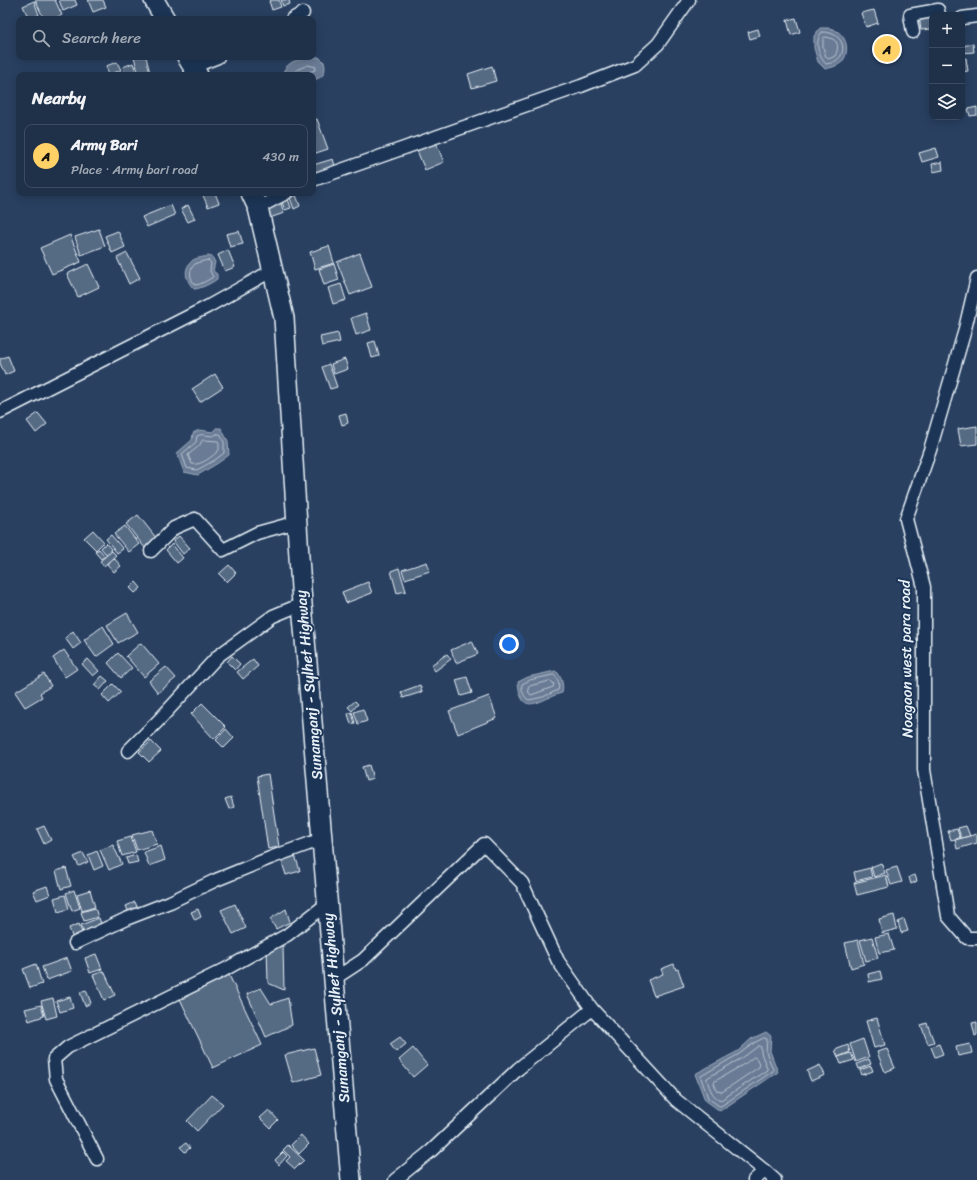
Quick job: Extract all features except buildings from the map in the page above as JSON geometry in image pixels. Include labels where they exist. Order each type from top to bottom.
[{"type":"main road","points":[[154,0],[163,16]]},
{"type":"main road","name":"Sunamganj - Sylhet Highway","points":[[254,201],[273,270],[284,318],[302,604],[351,1180]]},
{"type":"street","points":[[316,179],[581,86],[635,65],[658,44],[689,0]]},
{"type":"street","points":[[913,32],[910,15],[938,10],[938,12]]},
{"type":"street","points":[[298,16],[303,13]]},
{"type":"street","points":[[965,18],[977,16]]},
{"type":"street","points":[[193,66],[210,60]]},
{"type":"street","points":[[254,201],[274,196]]},
{"type":"street","points":[[0,412],[115,355],[207,307],[273,270]]},
{"type":"street","name":"Noagaon west para road","points":[[977,278],[964,333],[930,450],[906,519],[924,587],[924,770],[948,916],[967,938],[977,938]]},
{"type":"street","points":[[151,551],[174,528],[196,519],[223,550],[257,533],[297,522]]},
{"type":"street","points":[[128,751],[218,656],[273,616],[302,604]]},
{"type":"street","points":[[75,943],[126,919],[170,902],[216,880],[322,839]]},
{"type":"street","points":[[334,978],[362,960],[484,844],[522,883],[558,961],[592,1009],[676,1100],[775,1180]]},
{"type":"street","points":[[97,1159],[56,1079],[54,1059],[68,1047],[224,970],[288,935],[328,904]]},
{"type":"street","points":[[395,1180],[431,1151],[518,1069],[592,1009]]},
{"type":"street","points":[[754,1180],[765,1171]]},
{"type":"water","points":[[820,28],[835,30],[843,37],[846,46],[845,57],[842,62],[836,66],[825,69],[818,62],[814,48],[814,36]]},
{"type":"water","points":[[316,57],[319,57],[324,62],[324,72],[322,76],[316,79],[316,72],[284,72],[289,64],[296,61],[316,60]]},
{"type":"water","points":[[208,256],[212,257],[215,262],[213,271],[217,274],[217,279],[206,286],[194,289],[187,279],[187,267],[193,260]]},
{"type":"water","points":[[216,428],[221,428],[228,441],[229,455],[198,475],[184,472],[177,453],[192,440],[193,433],[199,430],[213,432]]},
{"type":"water","points":[[555,671],[562,680],[562,693],[533,704],[523,700],[520,694],[518,682],[528,677]]},
{"type":"water","points":[[766,1032],[771,1036],[770,1051],[778,1072],[720,1111],[705,1100],[695,1074],[738,1051],[751,1039]]},
{"type":"place","name":"Army Bari","points":[[887,49]]}]
